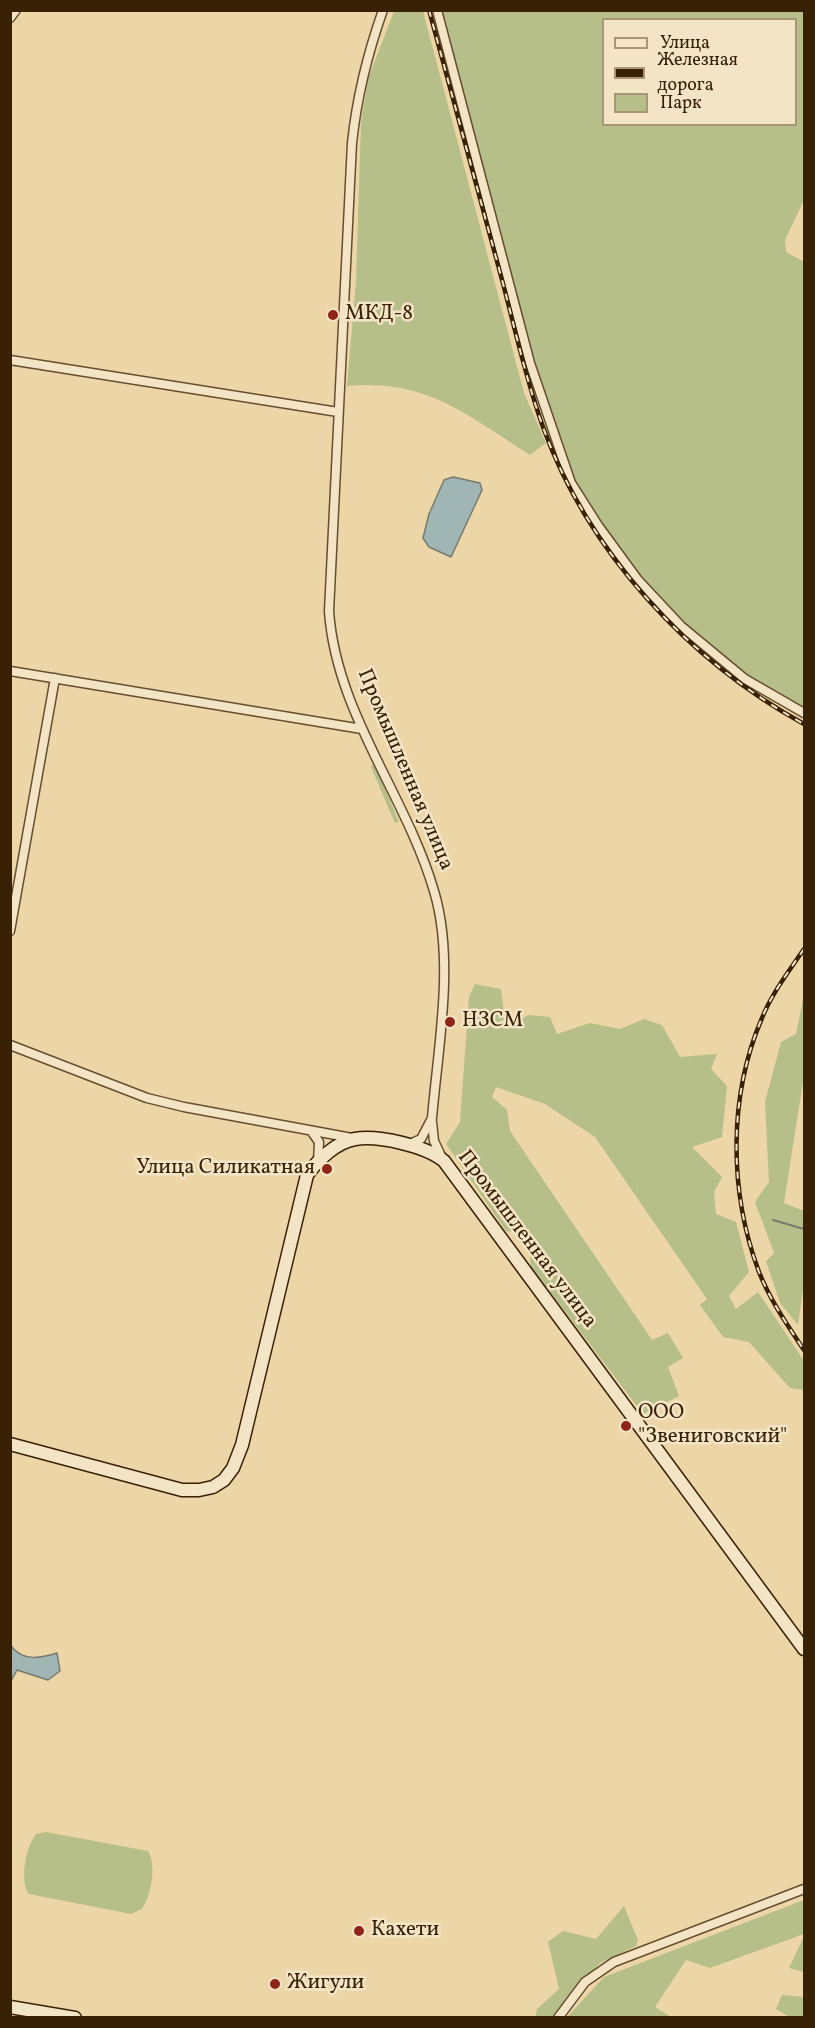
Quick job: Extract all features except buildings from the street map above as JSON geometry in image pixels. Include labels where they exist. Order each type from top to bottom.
[{"type":"street","points":[[10,18],[16,10]]},
{"type":"street","name":"Промышленная улица","points":[[383,10],[368,53],[357,96],[352,143],[329,574],[330,623],[340,672],[362,729],[417,844],[440,913],[443,975],[432,1118],[434,1141],[444,1161],[804,1649]]},
{"type":"street","points":[[437,10],[530,363],[571,483],[597,524],[638,580],[681,626],[745,679],[804,713]]},
{"type":"street","points":[[10,360],[338,412]]},
{"type":"street","points":[[10,672],[362,729]]},
{"type":"street","points":[[10,931],[55,678]]},
{"type":"street","points":[[10,1045],[147,1098],[312,1132],[356,1138]]},
{"type":"street","points":[[410,1144],[421,1138],[432,1118]]},
{"type":"street","points":[[312,1132],[319,1142],[317,1162]]},
{"type":"street","points":[[10,1444],[182,1490],[213,1487],[224,1480],[233,1467],[242,1445],[304,1183],[317,1162],[336,1147],[356,1138]]},
{"type":"street","name":"Промышленная улица","points":[[356,1138],[410,1144],[429,1151],[444,1161]]},
{"type":"street","points":[[558,2018],[585,1982],[614,1962],[804,1889]]},
{"type":"street","points":[[10,2007],[75,2018]]},
{"type":"green space","points":[[394,11],[423,11],[524,393],[546,443],[530,455],[465,414],[424,394],[375,385],[347,386],[356,281],[361,123],[368,79]]},
{"type":"green space","points":[[437,11],[804,11],[804,200],[785,240],[786,252],[804,262],[804,713],[745,679],[681,626],[638,580],[571,483],[530,363]]},
{"type":"green space","points":[[372,765],[376,767],[399,822],[395,823]]},
{"type":"green space","points":[[475,984],[501,989],[506,1028],[528,1015],[550,1017],[557,1034],[590,1023],[620,1029],[644,1019],[662,1025],[680,1057],[717,1054],[711,1069],[727,1086],[722,1137],[692,1147],[722,1177],[714,1192],[716,1214],[736,1222],[749,1272],[729,1296],[736,1309],[758,1292],[804,1361],[804,1390],[790,1388],[749,1342],[723,1337],[700,1305],[707,1299],[595,1137],[545,1104],[496,1087],[492,1097],[507,1110],[510,1131],[652,1340],[668,1333],[683,1358],[668,1367],[679,1396],[643,1414],[531,1267],[529,1249],[520,1233],[506,1231],[446,1144],[460,1122],[469,997]]},
{"type":"green space","points":[[804,994],[804,1075],[784,1203],[804,1211],[804,1282],[798,1325],[780,1303],[766,1261],[774,1253],[755,1202],[769,1182],[765,1102],[781,1042],[796,1034]]},
{"type":"green space","points":[[46,1832],[148,1851],[152,1864],[152,1880],[142,1909],[131,1914],[29,1894],[24,1881],[24,1872],[29,1847],[36,1834]]},
{"type":"green space","points":[[804,1900],[804,1934],[710,1968],[686,1960],[655,2007],[671,2017],[567,2017],[604,1977]]},
{"type":"green space","points":[[624,1906],[638,1940],[636,1946],[600,1963],[553,2017],[535,2018],[537,2009],[559,1989],[548,1942],[563,1931],[596,1939]]},
{"type":"green space","points":[[804,1936],[804,1972],[789,1968]]},
{"type":"green space","points":[[782,1995],[804,1997],[804,2017],[789,2017],[776,2009]]},
{"type":"water","points":[[453,477],[480,483],[482,490],[451,557],[429,547],[423,538],[429,514],[444,480]]},
{"type":"water","points":[[11,1646],[27,1657],[57,1653],[60,1671],[48,1680],[17,1670],[11,1681]]},
{"type":"waterway","points":[[773,1220],[804,1229]]},
{"type":"railway","points":[[429,10],[530,387],[562,473],[587,517],[615,559],[647,599],[721,669],[804,724]]},
{"type":"railway","points":[[804,949],[771,1000],[751,1048],[738,1112],[736,1145],[742,1210],[759,1272],[774,1303],[804,1350]]},
{"type":"place","name":"МКД-8","points":[[333,315]]},
{"type":"place","name":"НЗСМ","points":[[450,1022]]},
{"type":"place","name":"Улица Силикатная","points":[[327,1169]]},
{"type":"place","name":"ООО \"Звениговский\"","points":[[626,1426]]},
{"type":"place","name":"Кахети","points":[[359,1931]]},
{"type":"place","name":"Жигули","points":[[275,1984]]}]
